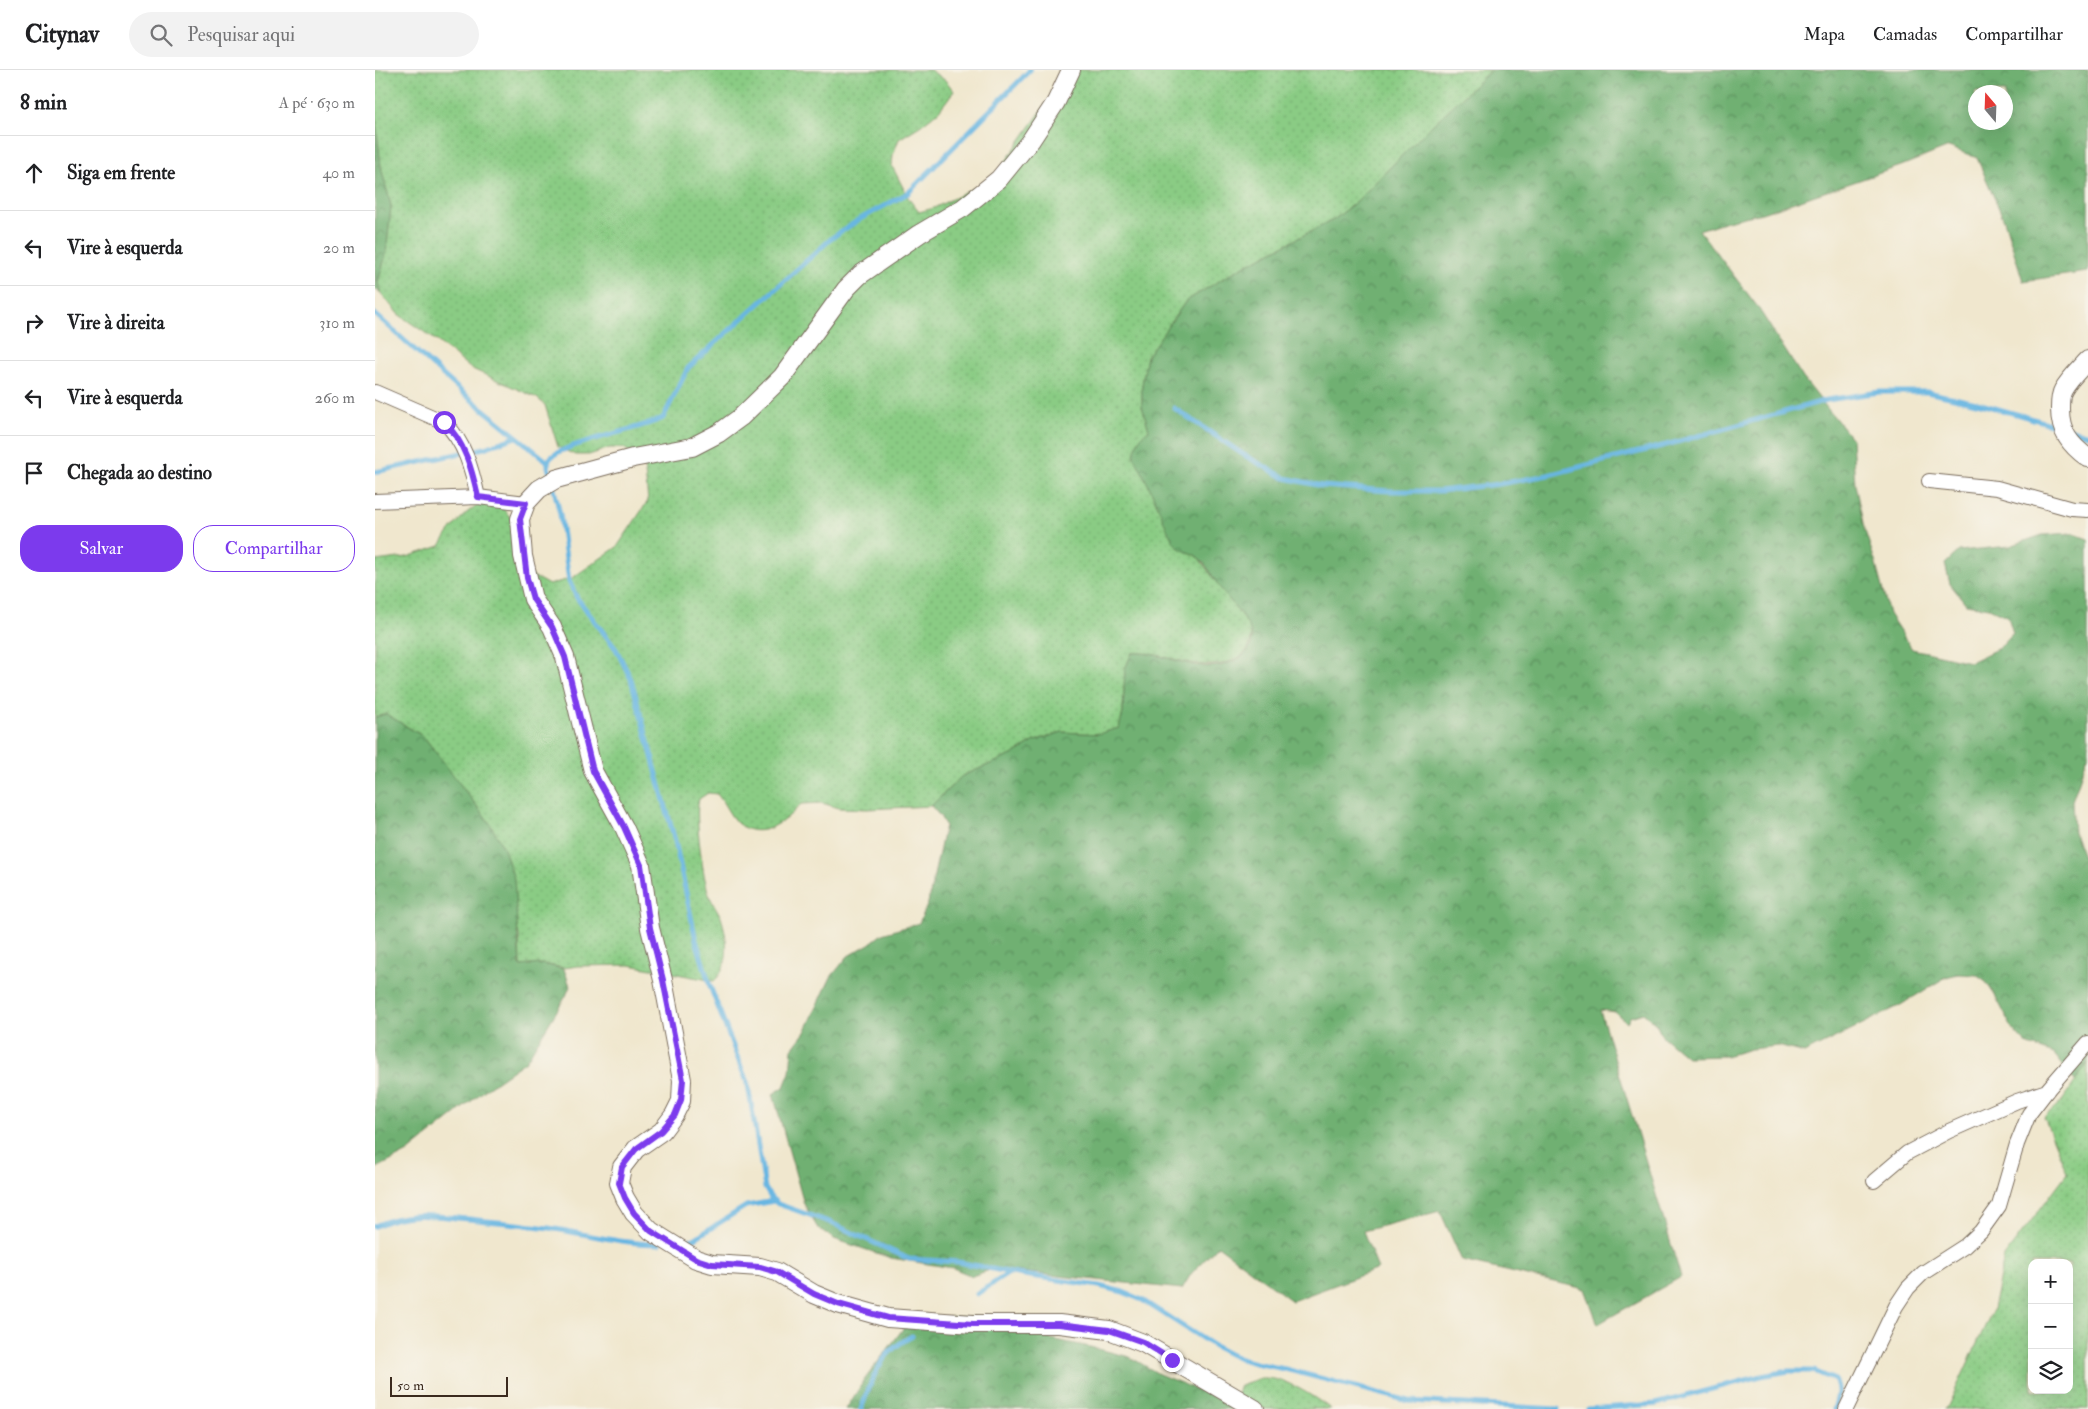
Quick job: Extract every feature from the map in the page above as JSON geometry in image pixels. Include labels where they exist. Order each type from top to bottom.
[{"type":"street","points":[[1071,70],[1056,102],[1031,140],[999,179],[963,208],[919,234],[860,275],[846,289],[782,377],[741,417],[719,433],[692,447],[633,458],[555,479],[539,489],[526,503],[520,519],[527,578],[533,599],[552,627],[565,657],[593,771],[624,827],[641,865],[650,928],[663,980],[683,1080],[681,1100],[675,1115],[661,1131],[636,1149],[622,1167],[619,1183],[634,1213],[651,1231],[696,1259],[712,1264],[760,1267],[777,1272],[814,1294],[838,1304],[888,1318],[973,1324],[1059,1324],[1109,1330],[1143,1342],[1255,1409]]},
{"type":"street","points":[[2088,360],[2062,391],[2060,402],[2063,429],[2074,447],[2088,458]]},
{"type":"street","points":[[375,392],[444,422],[451,428],[470,464],[478,497]]},
{"type":"street","points":[[1929,481],[1997,488],[2072,509],[2088,510]]},
{"type":"street","points":[[375,501],[478,497],[526,503]]},
{"type":"street","points":[[1846,1409],[1896,1306],[1908,1288],[1923,1273],[1965,1246],[1981,1231],[1999,1206],[2017,1144],[2029,1114],[2088,1043]]},
{"type":"street","points":[[1874,1181],[1907,1153],[2017,1101],[2047,1090]]},
{"type":"green space","points":[[375,70],[930,70],[946,81],[954,91],[938,112],[899,139],[893,155],[892,166],[909,199],[919,212],[934,208],[994,178],[1070,70],[1491,70],[1426,131],[1358,200],[1335,219],[1244,266],[1186,301],[1147,356],[1142,385],[1142,406],[1149,430],[1150,488],[1177,546],[1198,557],[1249,626],[1251,640],[1246,652],[1238,658],[1225,663],[1212,665],[1185,662],[1145,653],[1132,653],[1125,669],[1123,713],[1119,728],[1098,734],[1062,732],[1035,741],[1012,755],[962,776],[931,806],[867,809],[839,808],[822,803],[801,804],[780,823],[763,830],[754,831],[737,823],[717,794],[708,793],[699,799],[700,848],[707,889],[721,917],[727,951],[723,968],[714,981],[630,965],[564,968],[543,964],[520,966],[519,935],[489,822],[424,737],[386,714],[375,717],[375,561],[407,557],[440,546],[453,527],[466,513],[480,504],[489,502],[501,505],[519,529],[529,574],[549,585],[572,578],[617,547],[648,501],[644,462],[624,448],[610,448],[589,455],[575,455],[558,447],[545,405],[537,398],[470,368],[437,341],[398,314],[380,292],[378,282],[386,254],[391,206],[381,168],[375,113]]},
{"type":"green space","points":[[1491,70],[2088,70],[2088,272],[2023,281],[2004,220],[1977,158],[1949,147],[1901,166],[1762,213],[1699,230],[1757,306],[1803,378],[1852,439],[1855,484],[1864,528],[1889,614],[1912,649],[1970,662],[1999,648],[2013,633],[2008,617],[1989,608],[1966,604],[1950,584],[1945,564],[1959,551],[2010,546],[2042,535],[2072,533],[2088,539],[2088,755],[2072,801],[2074,833],[2088,869],[2088,1063],[2075,1081],[2054,1054],[2026,1044],[2013,1030],[1986,982],[1976,975],[1958,974],[1946,977],[1899,1006],[1804,1053],[1778,1046],[1751,1049],[1726,1056],[1687,1057],[1662,1036],[1656,1024],[1643,1013],[1630,1017],[1627,1023],[1615,1012],[1600,1010],[1681,1277],[1598,1324],[1585,1289],[1462,1261],[1440,1211],[1363,1231],[1378,1269],[1292,1301],[1218,1246],[1191,1274],[1182,1289],[993,1269],[972,1276],[953,1268],[891,1258],[834,1239],[817,1227],[804,1204],[773,1094],[784,1087],[790,1072],[792,1049],[805,1032],[831,977],[848,956],[882,934],[919,923],[928,903],[945,825],[931,806],[962,776],[1012,755],[1035,741],[1062,732],[1098,734],[1119,728],[1123,713],[1125,669],[1132,653],[1156,655],[1194,665],[1218,666],[1229,663],[1243,655],[1250,647],[1252,638],[1249,628],[1206,565],[1196,556],[1178,547],[1173,541],[1134,456],[1139,441],[1149,430],[1142,406],[1142,385],[1147,356],[1186,301],[1244,266],[1335,219],[1358,200],[1426,131]]},
{"type":"green space","points":[[375,113],[381,167],[391,206],[386,254],[378,282],[380,292],[375,289]]},
{"type":"green space","points":[[386,714],[424,737],[489,822],[504,849],[514,879],[520,966],[543,964],[564,969],[570,986],[566,996],[526,1061],[490,1086],[408,1152],[375,1169],[375,717]]},
{"type":"green space","points":[[2088,1063],[2088,1409],[1944,1409],[1948,1406],[1993,1309],[2004,1257],[2067,1173],[2044,1117],[2062,1101]]},
{"type":"green space","points":[[912,1317],[991,1317],[1032,1335],[1130,1357],[1159,1374],[1232,1404],[1232,1409],[846,1409],[865,1379]]},
{"type":"green space","points":[[1261,1378],[1280,1380],[1307,1393],[1331,1409],[1232,1409],[1240,1385]]},
{"type":"waterway","points":[[551,475],[548,462],[555,454],[567,448],[663,418],[688,368],[833,237],[860,219],[908,193],[1030,70]]},
{"type":"waterway","points":[[375,314],[462,392],[548,462]]},
{"type":"waterway","points":[[1174,408],[1244,455],[1285,478],[1322,486],[1389,491],[1440,491],[1499,484],[1548,475],[1666,445],[1827,400],[1879,392],[1927,392],[1981,404],[2058,426]]},
{"type":"waterway","points":[[2069,429],[2088,435]]},
{"type":"waterway","points":[[375,472],[484,448],[516,437]]},
{"type":"waterway","points":[[553,485],[560,514],[569,581],[577,598],[616,649],[631,679],[675,841],[696,940],[710,986],[748,1085],[765,1188],[771,1198],[778,1204],[829,1222],[909,1259],[958,1262],[1017,1274],[1099,1286],[1123,1292],[1142,1300],[1214,1346],[1237,1358],[1255,1363],[1409,1401],[1558,1409]]},
{"type":"waterway","points":[[678,1243],[694,1239],[746,1206],[774,1201]]},
{"type":"waterway","points":[[375,1226],[399,1218],[421,1215],[529,1225],[618,1241],[659,1244]]},
{"type":"waterway","points":[[977,1294],[1009,1273]]},
{"type":"waterway","points":[[861,1409],[873,1377],[886,1356],[912,1336]]},
{"type":"waterway","points":[[1588,1409],[1656,1404],[1761,1376],[1789,1371],[1814,1371],[1835,1380],[1838,1391],[1834,1409]]},
{"type":"route","points":[[444,422],[451,428],[458,439],[470,464],[478,497],[526,503],[520,519],[523,556],[533,599],[552,627],[565,657],[593,771],[624,827],[641,865],[650,928],[663,980],[683,1080],[681,1100],[675,1115],[661,1131],[636,1149],[622,1167],[619,1183],[634,1213],[651,1231],[680,1251],[696,1259],[712,1264],[760,1267],[777,1272],[814,1294],[838,1304],[888,1318],[973,1324],[1010,1323],[1083,1326],[1109,1330],[1143,1342],[1172,1360]]}]
